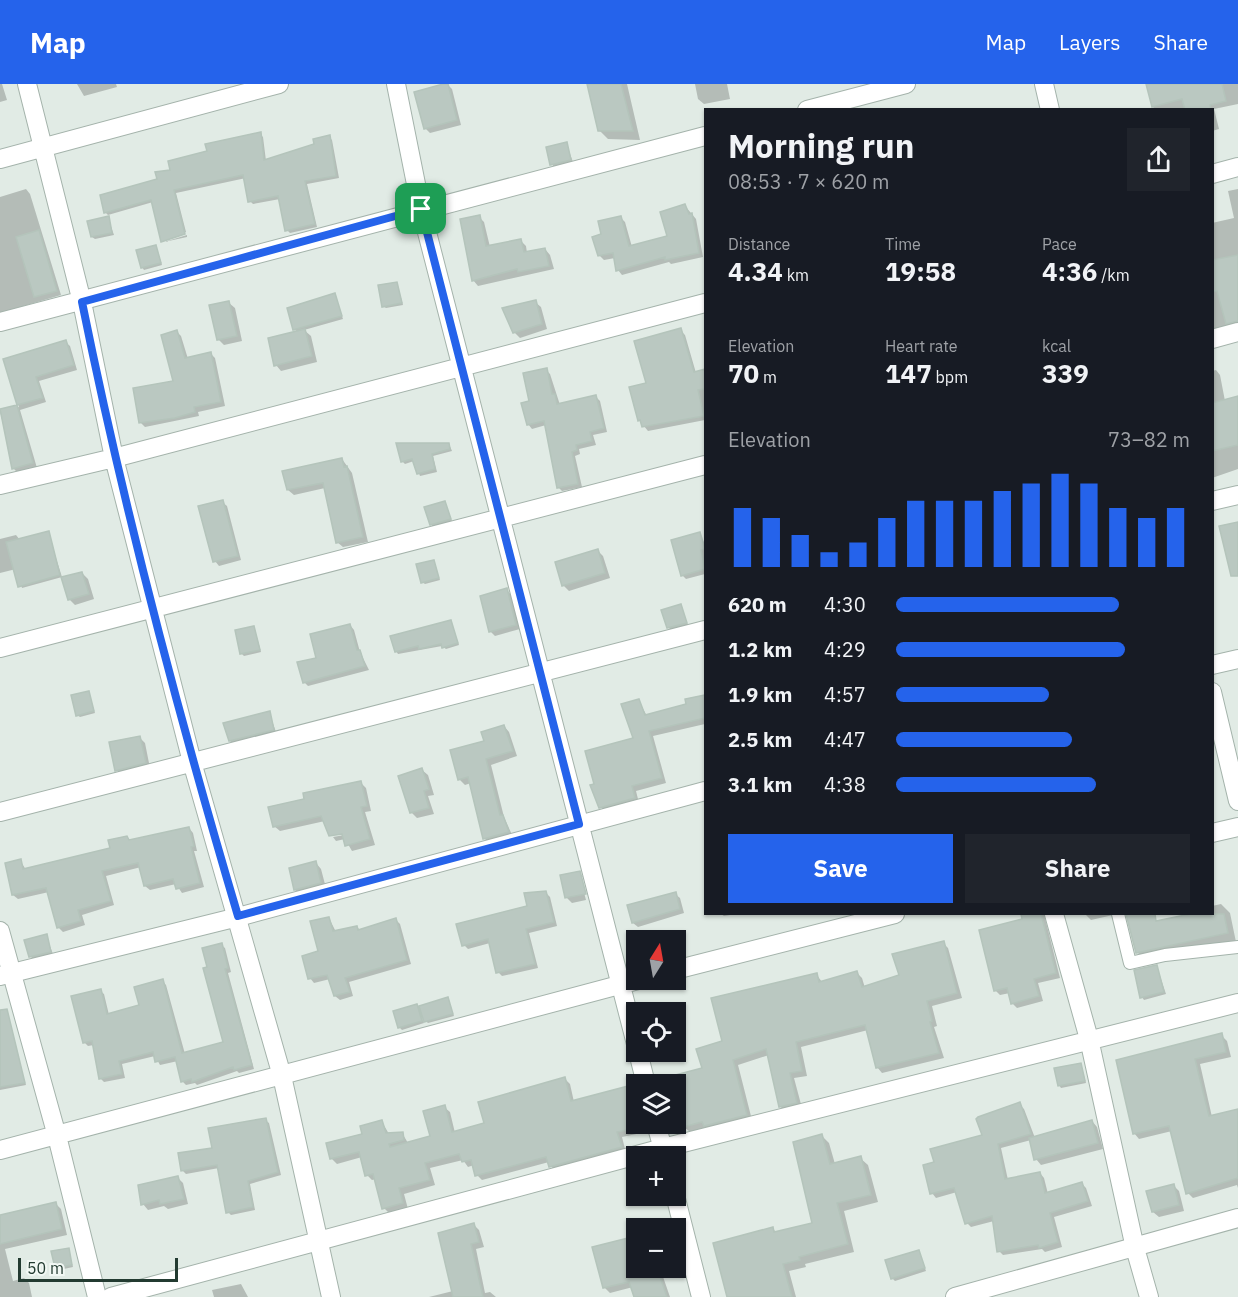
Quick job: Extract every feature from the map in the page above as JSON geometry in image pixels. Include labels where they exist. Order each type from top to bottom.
[{"type":"street","points":[[27,84],[82,302],[114,458],[192,762],[282,1076],[317,1243],[331,1297]]},
{"type":"street","points":[[0,159],[279,84]]},
{"type":"street","points":[[396,84],[421,209],[579,824],[626,973]]},
{"type":"street","points":[[813,108],[906,84]]},
{"type":"street","points":[[1044,84],[1050,108]]},
{"type":"street","points":[[0,322],[82,302],[421,209],[704,136]]},
{"type":"street","points":[[1214,173],[1238,167]]},
{"type":"street","points":[[0,486],[704,303]]},
{"type":"street","points":[[1214,338],[1238,332]]},
{"type":"street","points":[[0,648],[704,465]]},
{"type":"street","points":[[1214,501],[1238,495]]},
{"type":"street","points":[[0,812],[704,630]]},
{"type":"street","points":[[1214,665],[1238,659]]},
{"type":"street","points":[[1214,700],[1238,801]]},
{"type":"street","points":[[6,974],[238,916],[704,791]]},
{"type":"street","points":[[1214,833],[1238,827]]},
{"type":"street","points":[[686,967],[891,915]]},
{"type":"street","points":[[1054,915],[1089,1039],[1135,1248],[1149,1297]]},
{"type":"street","points":[[0,932],[6,974],[57,1136],[97,1297]]},
{"type":"street","points":[[0,1150],[626,983]]},
{"type":"street","points":[[686,1146],[1089,1039],[1238,1003]]},
{"type":"street","points":[[111,1297],[626,1162]]},
{"type":"street","points":[[678,1206],[701,1297]]},
{"type":"street","points":[[955,1297],[1238,1218]]},
{"type":"lane","points":[[1118,915],[1130,963],[1165,955],[1238,947]]},
{"type":"building","points":[[448,84],[457,120],[424,129],[414,92]]},
{"type":"building","points":[[587,84],[621,84],[633,131],[598,131]]},
{"type":"building","points":[[1146,84],[1222,84],[1226,101],[1210,105],[1211,108],[1184,108],[1182,99],[1152,107]]},
{"type":"building","points":[[261,132],[264,160],[314,144],[313,139],[330,135],[336,176],[305,181],[315,224],[285,231],[278,196],[248,202],[243,175],[174,190],[185,234],[161,242],[151,200],[104,213],[100,195],[157,179],[155,172],[170,170],[168,161],[207,151],[205,144]]},
{"type":"building","points":[[567,142],[571,160],[550,165],[546,147]]},
{"type":"building","points":[[685,204],[689,214],[692,213],[699,253],[665,260],[665,257],[616,271],[613,253],[598,256],[592,237],[601,234],[598,221],[621,216],[629,246],[667,236],[660,212]]},
{"type":"building","points":[[480,215],[486,246],[521,239],[524,252],[545,248],[549,266],[518,272],[517,269],[472,281],[460,219]]},
{"type":"building","points":[[109,216],[112,233],[91,237],[87,221]]},
{"type":"building","points":[[39,230],[57,291],[34,297],[16,237]]},
{"type":"building","points":[[156,245],[161,263],[141,268],[136,250]]},
{"type":"building","points":[[1238,255],[1238,321],[1226,324],[1217,291],[1214,292],[1214,260]]},
{"type":"building","points":[[397,282],[402,303],[382,307],[378,285]]},
{"type":"building","points":[[335,293],[342,316],[293,330],[287,308]]},
{"type":"building","points":[[536,300],[542,324],[513,333],[502,308]]},
{"type":"building","points":[[229,301],[237,336],[217,340],[209,305]]},
{"type":"building","points":[[681,328],[694,372],[704,369],[704,389],[698,390],[704,416],[642,427],[640,420],[638,421],[629,387],[646,383],[634,341]]},
{"type":"building","points":[[305,329],[312,356],[274,366],[268,338]]},
{"type":"building","points":[[177,330],[185,358],[211,352],[221,402],[194,407],[195,412],[175,418],[139,423],[133,388],[173,381],[161,335]]},
{"type":"building","points":[[66,340],[74,365],[36,377],[43,398],[17,405],[3,359]]},
{"type":"building","points":[[547,368],[552,394],[555,394],[557,404],[596,395],[604,428],[590,432],[592,441],[576,445],[577,450],[572,452],[578,484],[557,488],[544,421],[527,425],[521,403],[529,401],[523,373]]},
{"type":"building","points":[[1238,396],[1238,445],[1214,451],[1214,402]]},
{"type":"building","points":[[17,405],[33,463],[12,469],[0,409]]},
{"type":"building","points":[[396,443],[449,443],[450,449],[432,454],[435,469],[417,474],[412,459],[401,462]]},
{"type":"building","points":[[342,458],[344,467],[347,466],[363,537],[336,543],[323,483],[287,490],[282,471]]},
{"type":"building","points":[[223,500],[238,556],[213,562],[198,506]]},
{"type":"building","points":[[445,501],[451,519],[430,525],[424,507]]},
{"type":"building","points":[[1238,522],[1238,576],[1231,576],[1219,526]]},
{"type":"building","points":[[49,531],[60,575],[18,587],[6,542]]},
{"type":"building","points":[[700,532],[704,546],[704,549],[701,550],[704,569],[681,576],[671,540]]},
{"type":"building","points":[[598,549],[605,573],[562,586],[555,562]]},
{"type":"building","points":[[434,560],[439,578],[421,583],[416,564]]},
{"type":"building","points":[[82,572],[89,594],[68,600],[61,577]]},
{"type":"building","points":[[507,588],[516,625],[489,632],[480,596]]},
{"type":"building","points":[[681,604],[687,623],[667,628],[661,610]]},
{"type":"building","points":[[451,620],[458,643],[442,648],[441,644],[419,649],[418,646],[395,652],[390,636]]},
{"type":"building","points":[[350,624],[357,650],[360,650],[365,666],[303,683],[297,662],[316,658],[310,634]]},
{"type":"building","points":[[254,626],[260,650],[240,654],[235,630]]},
{"type":"building","points":[[89,691],[94,711],[76,716],[71,695]]},
{"type":"building","points":[[704,695],[704,718],[649,731],[662,778],[632,786],[635,798],[599,808],[590,785],[594,784],[585,751],[633,738],[621,704],[639,699],[645,715],[686,704],[685,699]]},
{"type":"building","points":[[270,711],[274,730],[229,741],[223,723]]},
{"type":"building","points":[[504,725],[513,751],[486,759],[500,815],[503,815],[509,832],[483,839],[468,777],[458,780],[450,750],[484,741],[481,732]]},
{"type":"building","points":[[140,736],[146,763],[115,771],[109,742]]},
{"type":"building","points":[[422,768],[429,789],[424,791],[429,808],[410,813],[398,776]]},
{"type":"building","points":[[361,781],[367,806],[361,807],[370,839],[345,846],[342,834],[329,836],[321,816],[273,827],[268,807],[304,799],[303,793]]},
{"type":"building","points":[[189,827],[194,846],[191,847],[200,883],[176,889],[173,879],[144,886],[138,863],[102,871],[111,901],[78,910],[81,921],[57,928],[46,888],[12,895],[5,863],[21,859],[23,869],[110,848],[108,840],[127,836],[129,840]]},
{"type":"building","points":[[316,861],[321,883],[294,890],[289,868]]},
{"type":"building","points":[[580,871],[586,894],[565,898],[560,875]]},
{"type":"building","points":[[546,891],[554,922],[526,929],[535,964],[496,973],[488,939],[462,946],[456,924],[527,906],[524,893]]},
{"type":"building","points":[[676,892],[680,909],[632,923],[627,905]]},
{"type":"building","points":[[1224,914],[1228,933],[1136,953],[1126,915],[1155,915],[1156,921],[1185,915]]},
{"type":"building","points":[[1021,915],[1041,915],[1056,973],[1034,979],[1039,996],[1011,1004],[1007,988],[994,991],[979,930],[1022,919]]},
{"type":"building","points":[[329,917],[333,931],[357,926],[358,930],[396,918],[407,960],[345,978],[350,992],[334,996],[327,975],[308,979],[302,956],[318,951],[310,921]]},
{"type":"building","points":[[47,934],[51,952],[29,957],[24,940]]},
{"type":"building","points":[[944,941],[957,993],[927,1001],[939,1053],[876,1068],[865,1025],[796,1042],[802,1071],[790,1073],[797,1103],[779,1107],[766,1049],[733,1060],[747,1115],[704,1126],[702,1122],[686,1126],[686,1074],[679,1074],[702,1068],[696,1049],[722,1041],[711,998],[817,973],[819,982],[857,971],[862,987],[899,975],[892,954]]},
{"type":"building","points":[[222,943],[228,968],[225,969],[252,1065],[234,1070],[233,1067],[192,1082],[191,1079],[181,1082],[175,1057],[155,1062],[153,1052],[119,1061],[122,1074],[99,1079],[92,1041],[83,1043],[71,996],[101,989],[107,1014],[139,1005],[134,987],[163,979],[182,1053],[223,1042],[203,968],[207,967],[202,948]]},
{"type":"building","points":[[1157,965],[1164,992],[1140,998],[1134,970]]},
{"type":"building","points":[[448,997],[453,1014],[424,1022],[419,1006]]},
{"type":"building","points":[[417,1004],[422,1021],[398,1028],[393,1011]]},
{"type":"building","points":[[7,1009],[25,1083],[0,1087],[0,1010]]},
{"type":"building","points":[[1222,1033],[1226,1052],[1195,1059],[1209,1116],[1238,1109],[1238,1178],[1186,1194],[1169,1126],[1133,1134],[1116,1060]]},
{"type":"building","points":[[1081,1063],[1085,1081],[1058,1086],[1054,1068]]},
{"type":"building","points":[[565,1077],[571,1101],[626,1087],[626,1130],[617,1132],[622,1147],[549,1167],[546,1157],[475,1176],[471,1160],[462,1162],[459,1154],[425,1163],[430,1180],[399,1188],[403,1203],[382,1209],[373,1174],[365,1176],[359,1152],[330,1159],[326,1143],[362,1134],[360,1126],[382,1120],[386,1133],[403,1132],[404,1140],[389,1144],[390,1147],[430,1136],[423,1111],[445,1105],[452,1132],[484,1123],[478,1102]]},
{"type":"building","points":[[1020,1102],[1031,1134],[998,1144],[1005,1179],[1040,1172],[1045,1193],[1082,1182],[1088,1201],[1050,1213],[1058,1242],[1039,1248],[1038,1245],[997,1252],[992,1216],[965,1224],[954,1188],[930,1194],[923,1165],[934,1162],[930,1149],[982,1135],[976,1119],[978,1117]]},
{"type":"building","points":[[266,1118],[278,1172],[248,1181],[253,1207],[226,1213],[217,1165],[181,1171],[178,1153],[212,1148],[208,1128]]},
{"type":"building","points":[[1092,1120],[1098,1143],[1034,1160],[1029,1138]]},
{"type":"building","points":[[822,1134],[830,1164],[861,1156],[871,1195],[837,1203],[848,1244],[799,1257],[800,1260],[783,1264],[792,1297],[727,1297],[713,1243],[773,1227],[774,1232],[812,1223],[793,1142]]},
{"type":"building","points":[[178,1176],[184,1199],[160,1204],[159,1200],[141,1205],[138,1185]]},
{"type":"building","points":[[1174,1184],[1179,1205],[1152,1212],[1146,1191]]},
{"type":"building","points":[[56,1202],[62,1229],[0,1244],[0,1215]]},
{"type":"building","points":[[474,1223],[479,1242],[471,1244],[483,1297],[453,1297],[438,1233]]},
{"type":"building","points":[[626,1238],[626,1278],[660,1278],[667,1297],[634,1297],[629,1282],[603,1288],[592,1247]]},
{"type":"building","points":[[69,1248],[72,1265],[55,1268],[51,1251]]},
{"type":"building","points":[[919,1250],[925,1268],[891,1279],[885,1260]]},
{"type":"route","points":[[421,209],[579,824],[238,916],[192,762],[114,458],[82,302],[421,209]]}]
